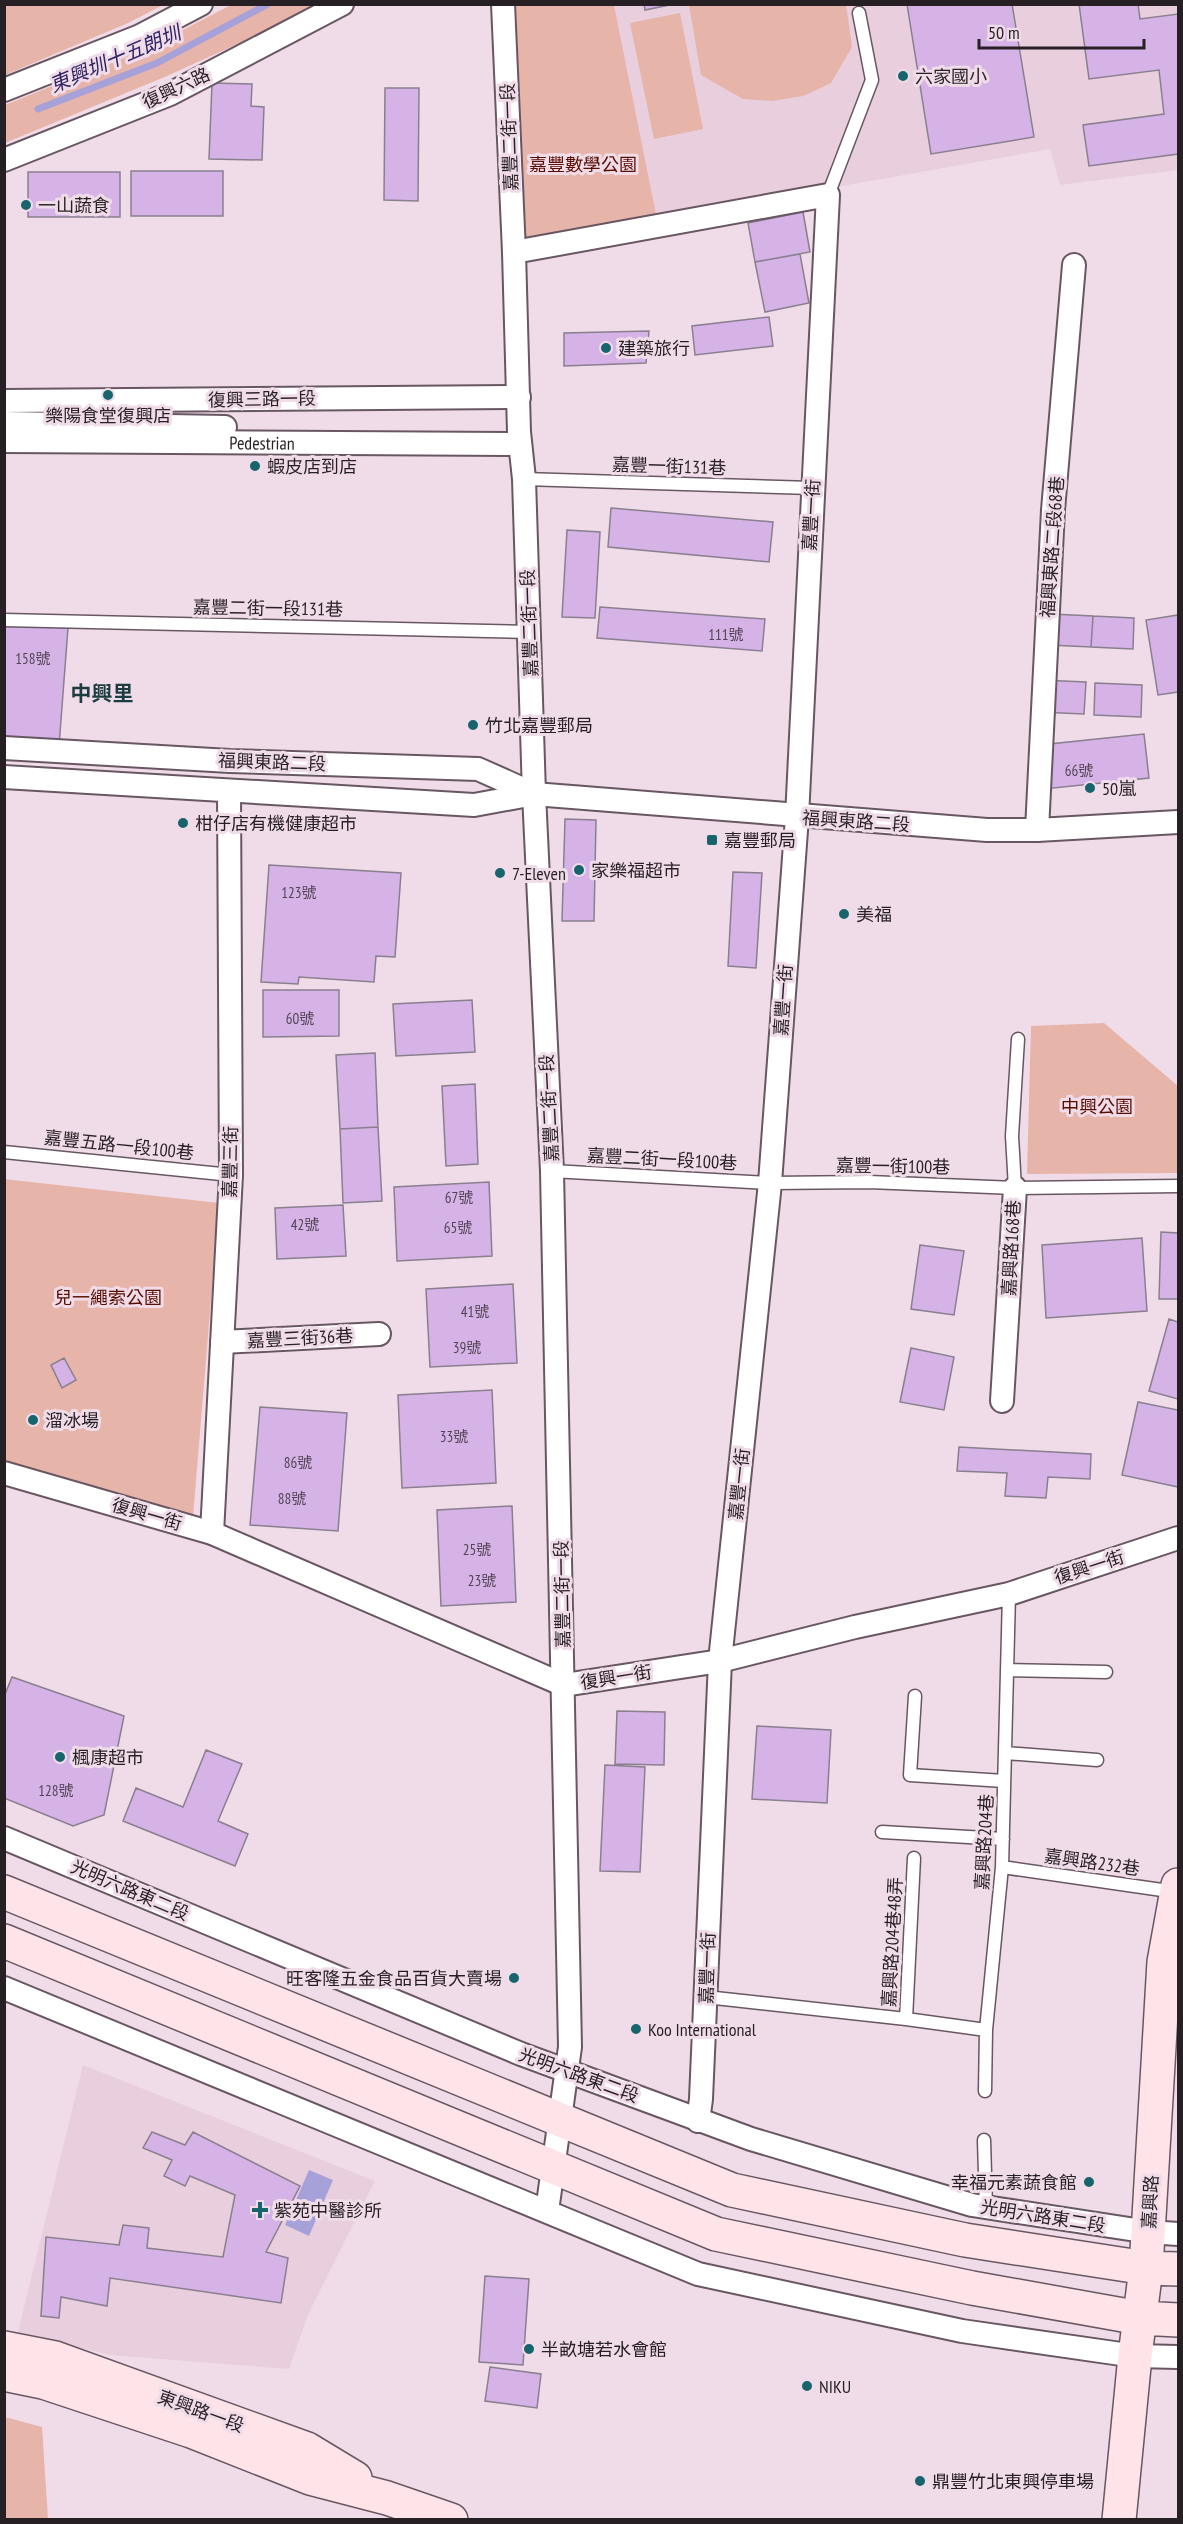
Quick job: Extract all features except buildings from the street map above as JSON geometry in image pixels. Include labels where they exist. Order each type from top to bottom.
[{"type":"main road","name":"嘉興路","points":[[1119,2520],[1146,2268],[1164,2233],[1164,1962],[1178,1890]]},
{"type":"main road","name":"光明六路東二段","points":[[4,1892],[732,2190],[965,2240],[1146,2268],[1179,2269]]},
{"type":"main road","points":[[4,1941],[716,2234],[972,2288],[1140,2318],[1179,2320]]},
{"type":"main road","name":"東興路一段","points":[[4,2348],[55,2358],[307,2449],[387,2498]]},
{"type":"main road","name":"東興路一段","points":[[4,2374],[43,2382],[191,2431],[310,2478],[387,2498],[451,2520]]},
{"type":"street","points":[[4,90],[140,36],[201,4]]},
{"type":"street","name":"復興六路","points":[[4,160],[170,94],[342,4]]},
{"type":"street","name":"嘉豐二街一段","points":[[503,4],[514,252],[519,438],[524,479],[534,794],[552,1171],[564,1685],[570,2047],[547,2211]]},
{"type":"street","points":[[514,252],[828,195]]},
{"type":"street","name":"嘉豐一街","points":[[698,2121],[706,1997],[720,1661],[770,1183],[797,816],[828,195]]},
{"type":"street","name":"福興東路二段68巷","points":[[1036,830],[1053,510],[1074,265]]},
{"type":"street","name":"復興三路一段","points":[[4,401],[519,396]]},
{"type":"street","name":"復興三路一段","points":[[4,423],[519,438]]},
{"type":"street","name":"Pedestrian","points":[[4,441],[519,438]]},
{"type":"street","name":"福興東路二段","points":[[4,748],[230,761],[478,768],[534,794]]},
{"type":"street","name":"福興東路二段","points":[[4,777],[474,806],[534,794],[940,828],[1036,830],[1179,822]]},
{"type":"street","name":"嘉豐三街","points":[[212,1533],[231,1175],[229,790]]},
{"type":"street","name":"嘉興路168巷","points":[[1002,1401],[1014,1188]]},
{"type":"street","name":"嘉豐三街36巷","points":[[222,1342],[379,1334]]},
{"type":"street","name":"復興一街","points":[[4,1473],[212,1533],[564,1685],[720,1661],[855,1627],[1009,1594],[1179,1538]]},
{"type":"street","name":"光明六路東二段","points":[[4,1838],[566,2071],[698,2121],[986,2208],[1164,2233]]},
{"type":"street","points":[[4,1988],[698,2274],[962,2331],[1135,2356],[1179,2357]]},
{"type":"lane","points":[[828,195],[872,80],[859,13]]},
{"type":"lane","name":"嘉豐一街131巷","points":[[524,479],[812,488]]},
{"type":"lane","name":"嘉豐二街一段131巷","points":[[4,620],[530,632]]},
{"type":"lane","points":[[1014,1188],[1012,1136],[1018,1039]]},
{"type":"lane","name":"嘉豐五路一段100巷","points":[[4,1152],[231,1175]]},
{"type":"lane","name":"嘉豐二街一段100巷","points":[[552,1171],[770,1183]]},
{"type":"lane","name":"嘉豐一街100巷","points":[[770,1183],[869,1182],[1014,1188]]},
{"type":"lane","name":"嘉興路168巷","points":[[1014,1188],[1179,1186]]},
{"type":"lane","name":"嘉興路204巷","points":[[985,2091],[986,2030],[1002,1867],[1009,1594]]},
{"type":"lane","points":[[1007,1670],[1106,1672]]},
{"type":"lane","points":[[915,1696],[910,1775],[1004,1781]]},
{"type":"lane","points":[[1005,1753],[1098,1760]]},
{"type":"lane","points":[[882,1832],[1003,1839]]},
{"type":"lane","name":"嘉興路204巷48弄","points":[[914,1858],[906,2019],[986,2030]]},
{"type":"lane","name":"嘉興路232巷","points":[[1002,1867],[1178,1890]]},
{"type":"lane","points":[[706,1997],[906,2019]]},
{"type":"lane","points":[[984,2140],[986,2208]]},
{"type":"shaded area","name":"六家國小","points":[[614,5],[1178,5],[1178,170],[1060,185],[1050,149],[657,219]]},
{"type":"shaded area","points":[[83,2065],[375,2181],[308,2315],[289,2369],[110,2355],[18,2332]]},
{"type":"shaded area","points":[[309,2170],[333,2180],[309,2236],[285,2225]]},
{"type":"green space","points":[[5,4],[163,5],[128,23],[5,75]]},
{"type":"green space","points":[[231,5],[323,5],[167,76],[5,143],[5,105],[158,43]]},
{"type":"green space","name":"嘉豐數學公園","points":[[513,5],[614,5],[657,219],[526,239]]},
{"type":"green space","points":[[689,5],[846,5],[852,47],[831,83],[803,96],[772,101],[743,99],[701,75]]},
{"type":"green space","points":[[680,13],[703,129],[654,139],[630,23]]},
{"type":"green space","name":"中興公園","points":[[1104,1023],[1178,1086],[1178,1173],[1027,1174],[1031,1026]]},
{"type":"green space","name":"兒一繩索公園","points":[[4,1179],[219,1203],[193,1517],[5,1469]]},
{"type":"green space","points":[[5,2417],[42,2427],[48,2519],[5,2519]]},
{"type":"waterway","name":"東興圳十五朗圳","points":[[38,109],[157,63],[268,4]]},
{"type":"place","name":"六家國小","points":[[903,76]]},
{"type":"place","name":"一山蔬食","points":[[26,205]]},
{"type":"place","name":"建築旅行","points":[[606,348]]},
{"type":"place","name":"樂陽食堂復興店","points":[[108,395]]},
{"type":"place","name":"蝦皮店到店","points":[[255,466]]},
{"type":"place","name":"竹北嘉豐郵局","points":[[473,725]]},
{"type":"place","name":"50嵐","points":[[1090,788]]},
{"type":"place","name":"柑仔店有機健康超市","points":[[183,823]]},
{"type":"place","name":"嘉豐郵局","points":[[712,840]]},
{"type":"place","name":"家樂福超市","points":[[579,870]]},
{"type":"place","name":"7-Eleven","points":[[500,873]]},
{"type":"place","name":"美福","points":[[844,914]]},
{"type":"place","name":"溜冰場","points":[[33,1420]]},
{"type":"place","name":"楓康超市","points":[[60,1757]]},
{"type":"place","name":"旺客隆五金食品百貨大賣場","points":[[514,1978]]},
{"type":"place","name":"Koo International","points":[[636,2029]]},
{"type":"place","name":"幸福元素蔬食館","points":[[1089,2182]]},
{"type":"place","name":"紫苑中醫診所","points":[[260,2210]]},
{"type":"place","name":"半畝塘若水會館","points":[[529,2349]]},
{"type":"place","name":"NIKU","points":[[807,2386]]},
{"type":"place","name":"鼎豐竹北東興停車場","points":[[920,2481]]},
{"type":"district","name":"中興里","points":[[102,693]]}]
